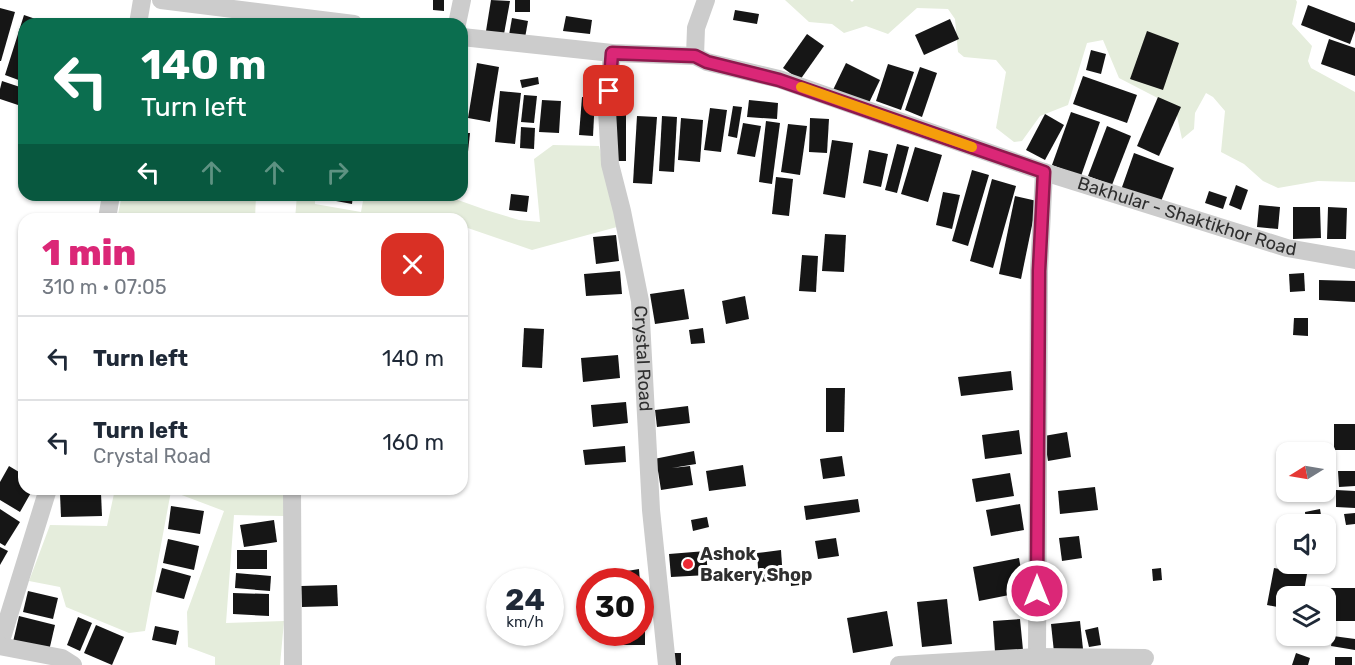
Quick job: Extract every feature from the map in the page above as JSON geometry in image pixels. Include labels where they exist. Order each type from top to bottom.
[{"type":"street","points":[[139,18],[142,0]]},
{"type":"street","points":[[161,0],[306,18]]},
{"type":"street","points":[[458,18],[462,0]]},
{"type":"street","points":[[695,56],[696,28],[706,0]]},
{"type":"street","name":"Bakhular - Shaktikhor Road","points":[[468,38],[612,53],[695,56],[707,62],[779,80],[1044,172],[1287,248],[1355,260]]},
{"type":"street","name":"Crystal Road","points":[[612,53],[607,110],[610,164],[640,301],[651,510],[667,665]]},
{"type":"street","points":[[1037,657],[1039,271],[1044,172]]},
{"type":"street","points":[[46,495],[0,645],[62,658],[73,665]]},
{"type":"street","points":[[292,495],[293,665]]},
{"type":"street","points":[[899,665],[1037,657],[1145,658]]},
{"type":"green space","points":[[785,0],[850,0],[852,2],[854,0],[1296,0],[1292,24],[1312,46],[1308,61],[1311,68],[1355,92],[1355,182],[1318,181],[1278,188],[1263,181],[1244,164],[1221,152],[1225,111],[1213,97],[1206,93],[1195,113],[1194,129],[1182,139],[1175,107],[1119,78],[1103,40],[1087,43],[1068,105],[1040,116],[1022,141],[1014,142],[996,128],[1006,72],[996,60],[964,57],[958,52],[955,19],[948,9],[917,8],[888,34],[866,26],[844,33],[832,24],[809,22]]},
{"type":"green space","points":[[553,145],[599,146],[617,227],[532,250],[468,228],[468,213],[296,213],[296,201],[315,201],[315,204],[361,212],[363,201],[461,201],[519,220],[540,222],[534,159]]},
{"type":"green space","points":[[121,201],[256,201],[255,213],[118,213]]},
{"type":"green space","points":[[114,495],[170,495],[145,631],[129,633],[66,607],[60,587],[29,581],[50,525],[107,526]]},
{"type":"green space","points":[[182,495],[284,495],[285,516],[234,515],[226,623],[284,621],[280,665],[215,665],[215,657],[188,647],[187,612],[224,511]]},
{"type":"building","points":[[433,0],[444,0],[444,11],[433,10]]},
{"type":"building","points":[[491,0],[510,1],[504,34],[486,31]]},
{"type":"building","points":[[515,0],[530,0],[530,12],[515,12]]},
{"type":"building","points":[[1308,5],[1355,23],[1350,44],[1301,25]]},
{"type":"building","points":[[0,8],[15,12],[1,61],[0,61]]},
{"type":"building","points":[[735,10],[759,14],[757,24],[733,20]]},
{"type":"building","points":[[566,16],[592,20],[590,34],[563,31]]},
{"type":"building","points":[[512,18],[528,21],[525,38],[509,35]]},
{"type":"building","points":[[950,19],[959,39],[924,55],[915,35]]},
{"type":"building","points":[[1147,31],[1179,43],[1163,90],[1130,79]]},
{"type":"building","points":[[18,34],[18,80],[5,75]]},
{"type":"building","points":[[807,34],[824,46],[800,80],[783,68]]},
{"type":"building","points":[[1329,39],[1355,48],[1355,76],[1321,64]]},
{"type":"building","points":[[1091,50],[1106,54],[1101,74],[1086,70]]},
{"type":"building","points":[[477,63],[499,67],[490,122],[468,118]]},
{"type":"building","points":[[846,63],[880,80],[866,109],[832,92]]},
{"type":"building","points":[[888,64],[914,72],[901,110],[876,101]]},
{"type":"building","points":[[920,67],[937,73],[922,117],[905,110]]},
{"type":"building","points":[[1083,76],[1137,95],[1127,123],[1073,104]]},
{"type":"building","points":[[538,77],[539,84],[522,88],[520,80]]},
{"type":"building","points":[[2,81],[18,86],[18,105],[0,99]]},
{"type":"building","points":[[500,91],[521,93],[515,144],[495,142]]},
{"type":"building","points":[[524,95],[537,96],[534,123],[521,122]]},
{"type":"building","points":[[582,97],[595,98],[593,136],[579,135]]},
{"type":"building","points":[[1158,97],[1181,107],[1159,156],[1137,146]]},
{"type":"building","points":[[542,100],[561,101],[559,133],[539,132]]},
{"type":"building","points":[[749,100],[778,103],[777,119],[747,117]]},
{"type":"building","points":[[733,106],[742,107],[737,138],[728,136]]},
{"type":"building","points":[[710,108],[727,110],[721,152],[704,150]]},
{"type":"building","points":[[612,110],[626,110],[626,161],[612,161]]},
{"type":"building","points":[[1071,112],[1100,122],[1081,176],[1052,165]]},
{"type":"building","points":[[1045,114],[1064,125],[1045,160],[1026,150]]},
{"type":"building","points":[[637,116],[657,117],[652,184],[633,183]]},
{"type":"building","points":[[662,116],[677,117],[674,172],[659,171]]},
{"type":"building","points":[[681,118],[703,120],[700,162],[678,160]]},
{"type":"building","points":[[810,118],[829,119],[827,153],[809,152]]},
{"type":"building","points":[[766,121],[780,123],[772,184],[759,182]]},
{"type":"building","points":[[743,123],[761,126],[755,157],[737,154]]},
{"type":"building","points":[[788,124],[807,126],[800,175],[781,172]]},
{"type":"building","points":[[1107,126],[1131,136],[1112,185],[1088,176]]},
{"type":"building","points":[[521,127],[535,128],[534,149],[520,148]]},
{"type":"building","points":[[832,140],[853,143],[845,198],[823,194]]},
{"type":"building","points":[[897,144],[909,147],[897,193],[885,190]]},
{"type":"building","points":[[915,147],[942,155],[928,202],[901,194]]},
{"type":"building","points":[[869,150],[888,154],[881,187],[863,183]]},
{"type":"building","points":[[1134,153],[1174,168],[1160,204],[1121,190]]},
{"type":"building","points":[[972,170],[989,175],[968,246],[952,241]]},
{"type":"building","points":[[776,177],[793,179],[789,216],[772,214]]},
{"type":"building","points":[[992,179],[1016,186],[993,268],[970,261]]},
{"type":"building","points":[[1236,185],[1248,190],[1241,210],[1229,205]]},
{"type":"building","points":[[1209,191],[1227,197],[1223,209],[1205,203]]},
{"type":"building","points":[[943,192],[960,195],[952,229],[936,225]]},
{"type":"building","points":[[511,194],[529,196],[527,212],[509,210]]},
{"type":"building","points":[[1015,196],[1037,201],[1021,279],[999,274]]},
{"type":"building","points":[[336,201],[352,201],[352,204]]},
{"type":"building","points":[[1259,205],[1280,207],[1278,229],[1257,227]]},
{"type":"building","points":[[1293,207],[1320,207],[1321,238],[1293,239]]},
{"type":"building","points":[[1328,207],[1347,208],[1346,239],[1327,239]]},
{"type":"building","points":[[825,234],[846,235],[844,272],[822,271]]},
{"type":"building","points":[[616,235],[619,261],[596,264],[593,237]]},
{"type":"building","points":[[802,255],[818,256],[816,292],[799,291]]},
{"type":"building","points":[[620,271],[622,294],[586,296],[584,274]]},
{"type":"building","points":[[1304,273],[1305,291],[1290,292],[1289,274]]},
{"type":"building","points":[[1319,280],[1355,281],[1355,302],[1319,300]]},
{"type":"building","points":[[684,289],[689,319],[655,324],[650,294]]},
{"type":"building","points":[[745,296],[749,319],[726,324],[722,301]]},
{"type":"building","points":[[1294,318],[1308,318],[1308,336],[1293,335]]},
{"type":"building","points":[[524,328],[544,329],[542,368],[522,367]]},
{"type":"building","points":[[703,328],[705,343],[691,344],[689,330]]},
{"type":"building","points":[[618,355],[620,378],[583,382],[581,358]]},
{"type":"building","points":[[1011,371],[1013,390],[961,396],[958,377]]},
{"type":"building","points":[[826,388],[845,388],[844,432],[826,432]]},
{"type":"building","points":[[626,402],[628,423],[593,427],[591,405]]},
{"type":"building","points":[[688,406],[690,423],[657,427],[655,410]]},
{"type":"building","points":[[1334,424],[1355,424],[1355,450],[1336,450],[1336,442],[1334,442]]},
{"type":"building","points":[[1019,430],[1022,454],[985,459],[982,435]]},
{"type":"building","points":[[1067,432],[1071,457],[1048,461],[1044,436]]},
{"type":"building","points":[[625,446],[626,462],[585,465],[583,450]]},
{"type":"building","points":[[694,451],[696,464],[672,468],[690,466],[693,485],[661,490],[654,459]]},
{"type":"building","points":[[842,456],[845,476],[823,479],[820,459]]},
{"type":"building","points":[[743,465],[746,486],[709,491],[706,471]]},
{"type":"building","points":[[9,466],[18,471],[18,495],[30,495],[20,512],[0,500],[0,482]]},
{"type":"building","points":[[1338,471],[1355,471],[1355,486],[1339,487]]},
{"type":"building","points":[[1010,473],[1014,496],[976,502],[972,479]]},
{"type":"building","points":[[1095,487],[1098,510],[1060,514],[1058,491]]},
{"type":"building","points":[[1336,490],[1355,491],[1355,508],[1336,507]]},
{"type":"building","points":[[60,495],[101,495],[102,516],[61,517]]},
{"type":"building","points":[[858,499],[860,512],[806,520],[804,506]]},
{"type":"building","points":[[1020,504],[1024,530],[991,536],[986,510]]},
{"type":"building","points":[[171,506],[204,511],[200,534],[168,529]]},
{"type":"building","points":[[0,509],[20,522],[5,546],[0,543]]},
{"type":"building","points":[[1320,509],[1321,514],[1305,514],[1305,512]]},
{"type":"building","points":[[1355,513],[1355,524],[1346,525],[1344,514]]},
{"type":"building","points":[[707,517],[709,527],[693,531],[691,520]]},
{"type":"building","points":[[274,520],[277,542],[244,547],[240,525]]},
{"type":"building","points":[[1079,536],[1082,558],[1062,561],[1059,538]]},
{"type":"building","points":[[836,538],[839,556],[818,559],[815,541]]},
{"type":"building","points":[[168,539],[199,546],[194,570],[163,563]]},
{"type":"building","points":[[0,547],[8,551],[0,565]]},
{"type":"building","points":[[237,550],[267,550],[267,569],[237,569]]},
{"type":"building","points":[[781,550],[783,580],[759,582],[757,553]]},
{"type":"building","name":"Ashok Bakery Shop","points":[[706,551],[708,575],[671,577],[669,554]]},
{"type":"building","points":[[1019,558],[1025,592],[979,601],[973,567]]},
{"type":"building","points":[[162,568],[191,576],[184,599],[156,592]]},
{"type":"building","points":[[1161,568],[1162,580],[1153,581],[1152,569]]},
{"type":"building","points":[[1274,568],[1276,574],[1307,574],[1305,586],[1276,586],[1276,607],[1267,605]]},
{"type":"building","points":[[806,570],[808,584],[791,586],[790,573]]},
{"type":"building","points":[[236,573],[271,576],[270,591],[235,588]]},
{"type":"building","points":[[337,585],[338,606],[302,607],[301,586]]},
{"type":"building","points":[[1336,588],[1355,588],[1355,621],[1336,621]]},
{"type":"building","points":[[28,591],[58,598],[53,619],[23,612]]},
{"type":"building","points":[[233,593],[269,594],[269,616],[233,614]]},
{"type":"building","points":[[947,599],[952,644],[922,647],[917,602]]},
{"type":"building","points":[[887,611],[893,646],[853,653],[847,618]]},
{"type":"building","points":[[19,616],[55,625],[49,651],[13,642]]},
{"type":"building","points":[[78,617],[92,623],[80,651],[67,645]]},
{"type":"building","points":[[1020,619],[1023,650],[995,652],[993,621]]},
{"type":"building","points":[[1080,621],[1083,649],[1054,652],[1051,624]]},
{"type":"building","points":[[96,625],[124,637],[112,665],[84,653]]},
{"type":"building","points":[[155,626],[179,631],[176,645],[152,640]]},
{"type":"building","points":[[1098,627],[1101,645],[1089,647],[1085,630]]},
{"type":"building","points":[[1336,636],[1355,639],[1355,650],[1331,646],[1336,646]]},
{"type":"building","points":[[669,653],[681,653],[681,665],[669,665]]},
{"type":"building","points":[[1296,653],[1310,658],[1308,665],[1292,665]]},
{"type":"building","points":[[1335,657],[1352,657],[1352,665],[1335,665]]},
{"type":"slow traffic","points":[[801,87],[972,147]]},
{"type":"place","name":"Ashok Bakery Shop","points":[[688,564]]},
{"type":"route","points":[[609,91],[612,53],[695,56],[707,62],[779,80],[1044,172],[1039,271],[1037,591]]}]
